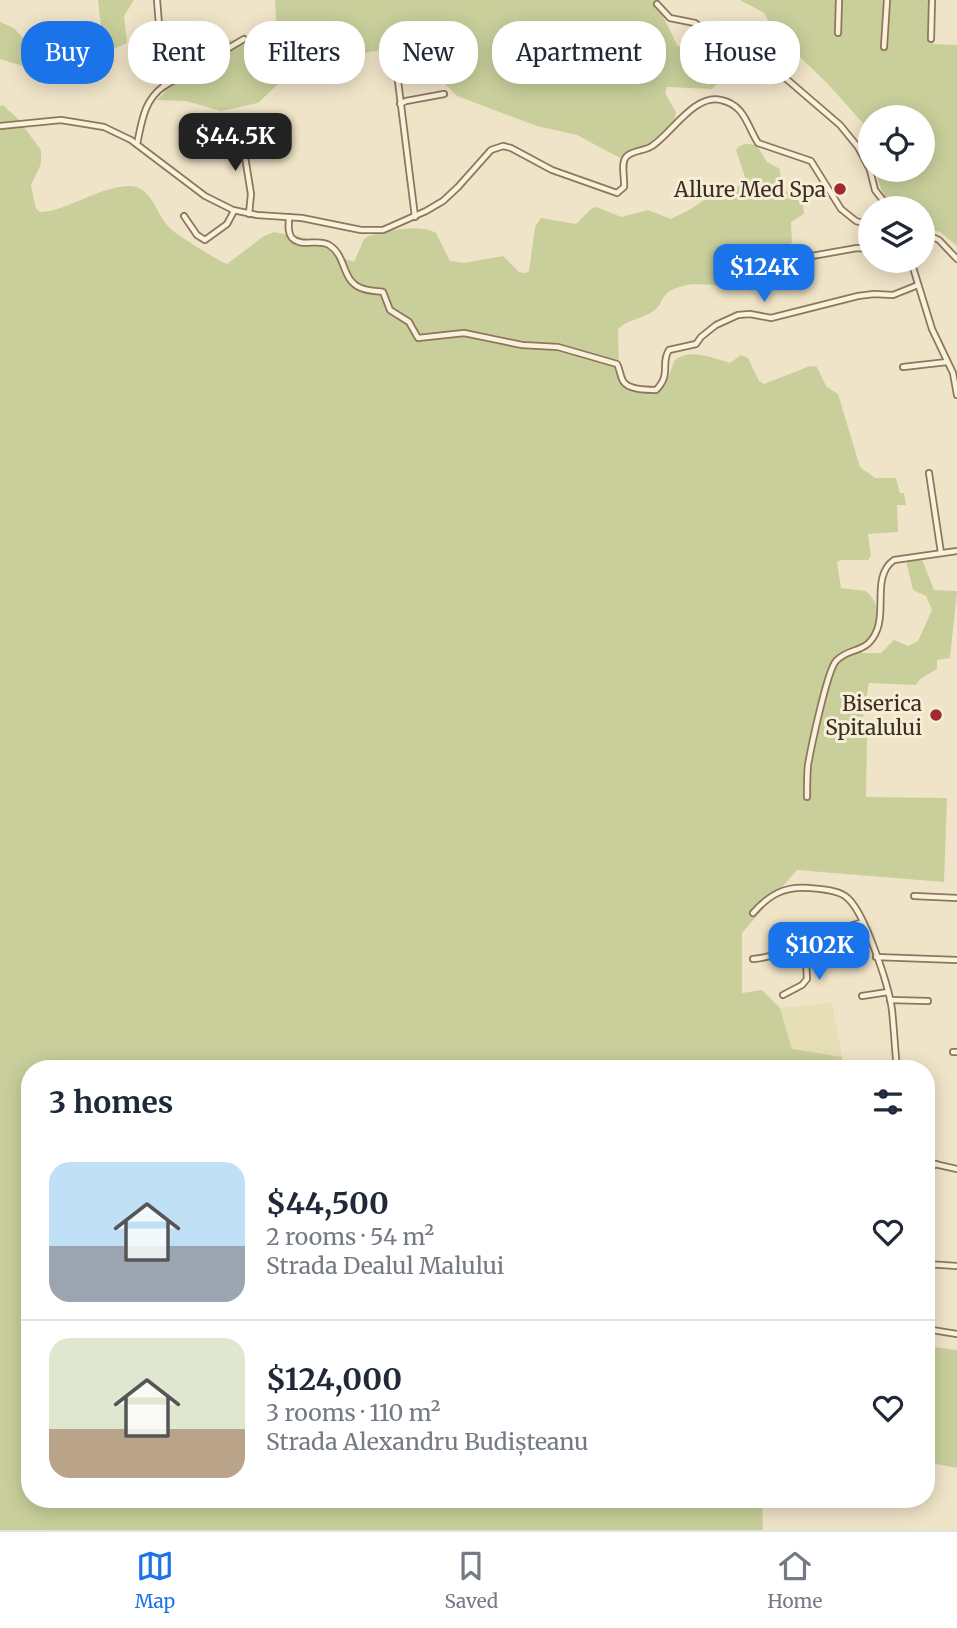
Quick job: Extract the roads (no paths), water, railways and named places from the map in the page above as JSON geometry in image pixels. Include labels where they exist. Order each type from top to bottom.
[{"type":"street","points":[[157,0],[164,86]]},
{"type":"street","points":[[838,33],[839,0]]},
{"type":"street","points":[[884,47],[887,0]]},
{"type":"street","points":[[931,39],[932,0]]},
{"type":"street","points":[[657,4],[670,18],[695,23],[736,53],[776,70],[840,125],[858,147]]},
{"type":"street","points":[[137,144],[148,103],[164,86],[244,39]]},
{"type":"street","points":[[398,84],[415,217]]},
{"type":"street","points":[[400,104],[444,94]]},
{"type":"street","points":[[0,125],[78,121],[104,127],[137,144],[205,196],[234,211],[289,217],[369,231],[383,230],[415,217],[443,201],[491,150],[503,146],[552,170],[617,193],[624,187],[623,162],[627,156],[655,145],[690,111],[711,99],[717,99],[729,102],[744,114],[758,143],[811,161],[841,209],[858,222]]},
{"type":"street","points":[[241,132],[251,194],[250,214]]},
{"type":"street","points":[[184,216],[197,236],[205,240],[227,224],[234,211]]},
{"type":"street","points":[[289,217],[288,229],[293,239],[299,243],[323,242],[333,248],[339,255],[349,281],[362,288],[383,292],[390,310],[409,321],[418,338],[464,333],[522,345],[558,347],[617,364],[623,381],[632,387],[656,390],[667,371],[667,352],[696,344],[716,325],[738,316],[750,314],[771,318],[858,296],[893,295],[918,285]]},
{"type":"street","points":[[935,238],[957,259]]},
{"type":"street","points":[[812,256],[858,248]]},
{"type":"street","points":[[914,273],[932,329],[955,373],[957,395]]},
{"type":"street","points":[[903,367],[948,362]]},
{"type":"street","points":[[929,473],[941,553]]},
{"type":"street","points":[[807,797],[808,764],[833,665],[842,656],[860,650],[872,640],[879,624],[880,593],[892,561],[957,551]]},
{"type":"street","points":[[752,913],[764,900],[788,888],[817,888],[845,896],[855,906],[888,992],[896,1060]]},
{"type":"street","points":[[914,896],[957,898]]},
{"type":"street","points":[[752,959],[771,956],[863,922]]},
{"type":"street","points":[[783,995],[802,985],[807,979],[805,944]]},
{"type":"street","points":[[876,957],[957,960]]},
{"type":"street","points":[[862,996],[888,992]]},
{"type":"street","points":[[890,1000],[928,1001]]},
{"type":"street","points":[[936,1164],[957,1169]]},
{"type":"street","points":[[935,1265],[957,1266]]},
{"type":"street","points":[[935,1330],[957,1334]]},
{"type":"place","name":"Allure Med Spa","points":[[840,189]]},
{"type":"place","name":"Biserica Spitalului","points":[[936,715]]}]
